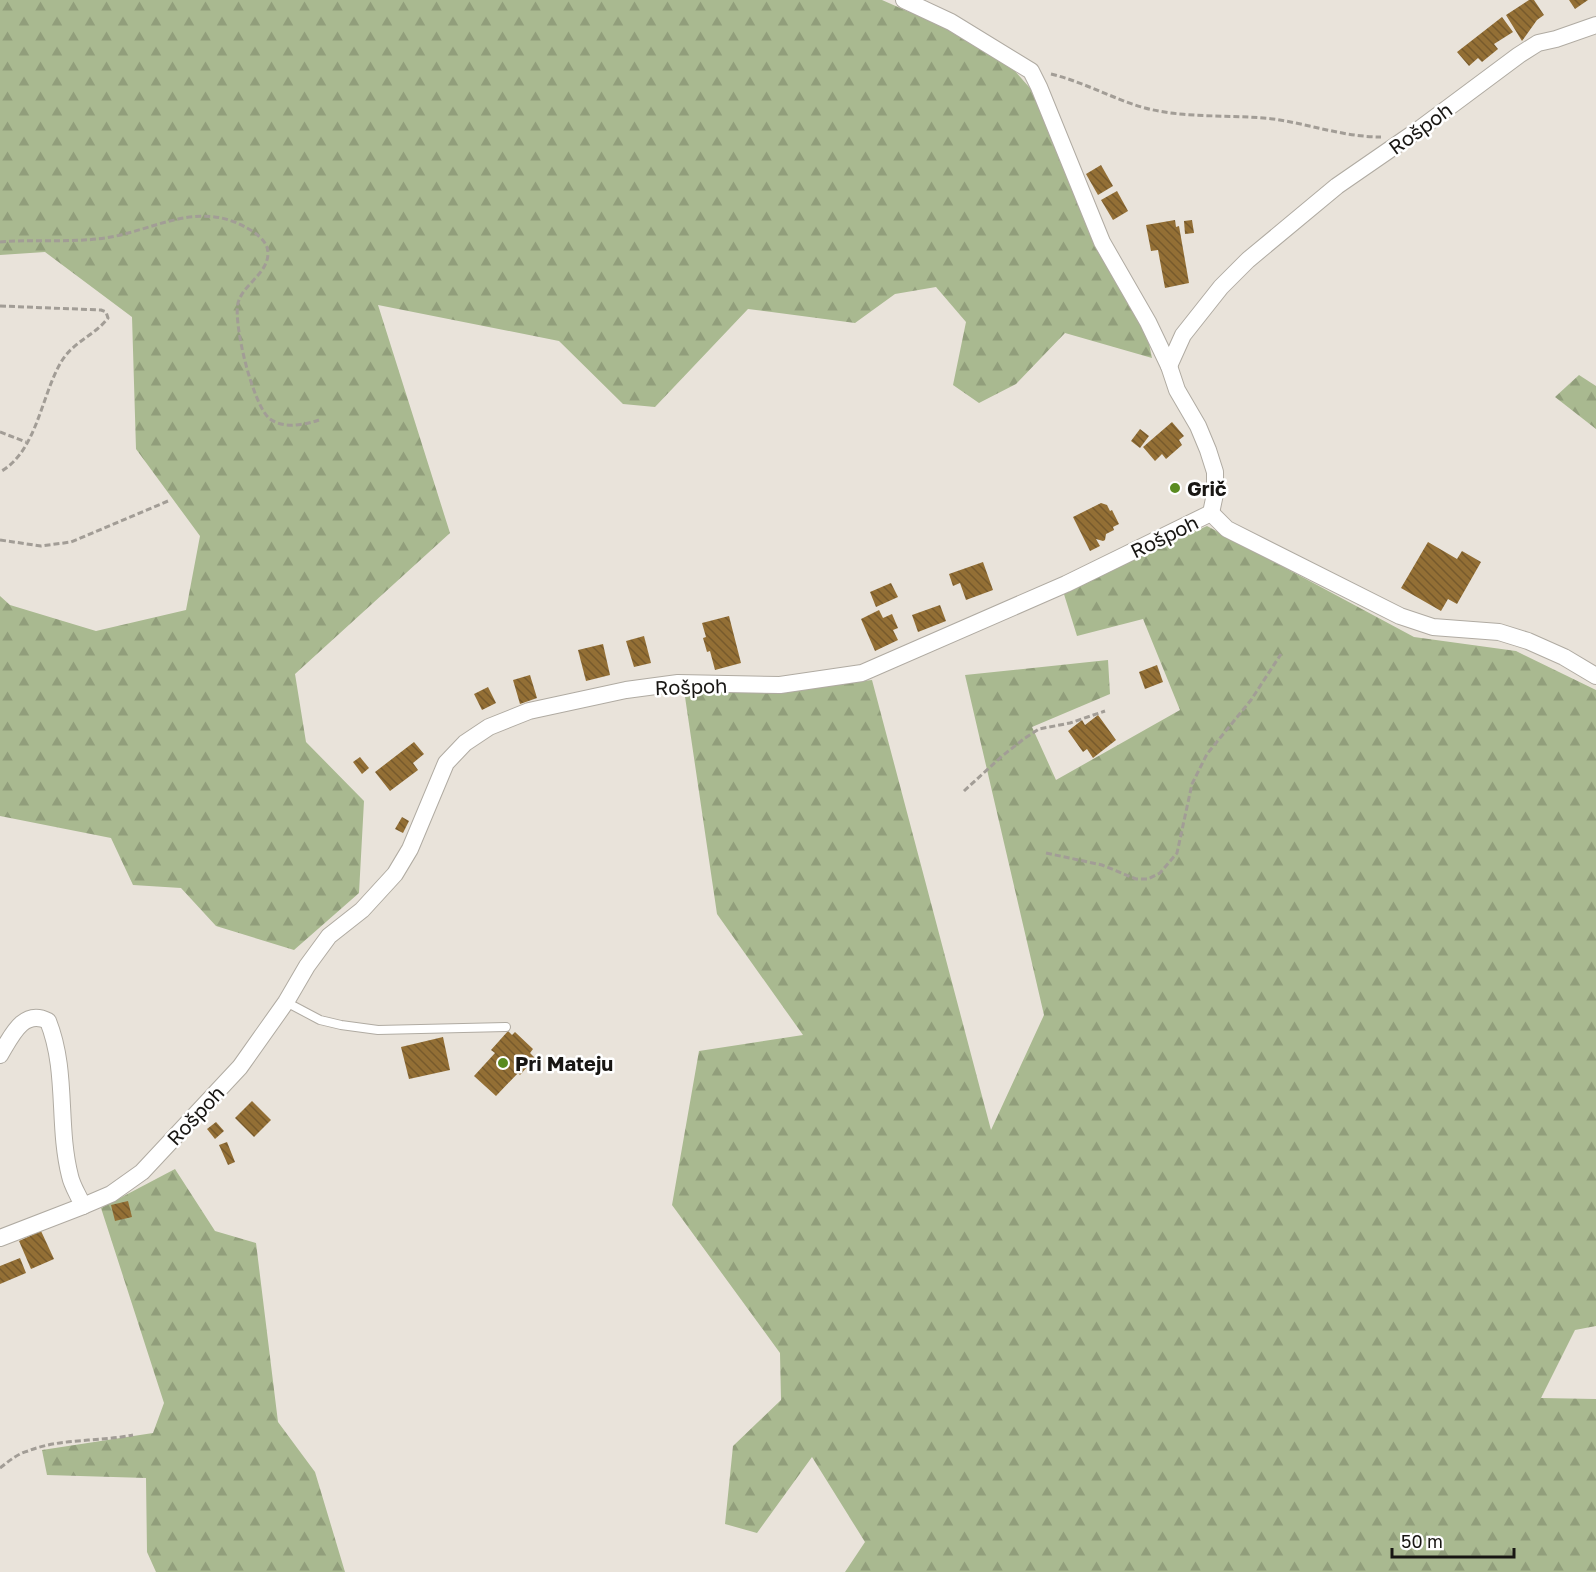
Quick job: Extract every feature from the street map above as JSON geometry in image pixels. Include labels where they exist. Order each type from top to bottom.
[{"type":"street","points":[[904,0],[951,22],[1030,71]]},
{"type":"street","name":"Rošpoh","points":[[1168,366],[1183,335],[1221,288],[1255,254],[1337,186],[1421,129],[1538,43],[1596,25]]},
{"type":"street","name":"Rošpoh","points":[[1030,71],[1039,87],[1102,242],[1148,322],[1177,390],[1198,426],[1215,472],[1215,494],[1211,513]]},
{"type":"street","name":"Rošpoh","points":[[1211,513],[1227,529],[1400,616],[1433,627],[1499,632],[1528,641],[1564,657],[1596,676]]},
{"type":"street","name":"Rošpoh","points":[[0,1238],[111,1194],[142,1172],[240,1067],[329,936],[362,910],[395,874],[410,849],[446,763],[465,743],[489,727],[529,711],[626,690],[678,683],[780,685],[862,673],[1066,584],[1211,513]]},
{"type":"street","points":[[0,1055],[16,1029],[27,1019],[39,1017],[48,1021],[55,1039],[60,1067],[66,1155],[70,1178],[83,1206]]},
{"type":"lane","points":[[286,1002],[320,1020],[378,1030],[506,1027]]},
{"type":"path","points":[[1030,71],[1067,78],[1147,109],[1199,116],[1274,119],[1346,134],[1383,136]]},
{"type":"path","points":[[0,242],[104,238],[141,230],[168,220],[200,215],[216,216],[246,227],[266,244],[268,253],[262,269],[243,292],[238,302],[236,315],[242,350],[257,400],[270,419],[281,423],[293,425],[319,420]]},
{"type":"path","points":[[0,306],[101,310],[108,315],[104,323],[76,344],[62,361],[16,460],[0,472]]},
{"type":"path","points":[[0,432],[26,442]]},
{"type":"path","points":[[0,540],[41,546],[71,542],[168,501]]},
{"type":"path","points":[[1046,854],[1102,866],[1136,879],[1148,879],[1160,873],[1178,853],[1192,784],[1207,754],[1251,700],[1281,654]]},
{"type":"path","points":[[964,791],[1009,751],[1040,729],[1070,723],[1105,711]]},
{"type":"path","points":[[0,1468],[28,1450],[61,1443],[114,1439],[133,1435]]},
{"type":"green space","points":[[0,0],[882,0],[950,26],[1006,61],[1037,96],[1146,329],[1152,358],[1065,333],[1016,384],[979,403],[953,385],[966,322],[936,287],[895,294],[855,323],[748,309],[655,407],[623,404],[559,341],[378,305],[450,533],[295,674],[306,742],[364,801],[359,893],[294,950],[216,926],[181,888],[133,885],[111,838],[0,816],[0,596],[10,605],[96,631],[186,610],[200,536],[136,449],[132,317],[45,252],[0,255]]},
{"type":"green space","points":[[1579,375],[1596,386],[1596,429],[1555,397]]},
{"type":"green space","points":[[1207,526],[1414,637],[1516,651],[1596,690],[1596,1326],[1575,1330],[1541,1398],[1596,1399],[1596,1572],[845,1572],[865,1542],[812,1457],[757,1533],[725,1524],[733,1446],[781,1400],[780,1353],[672,1205],[699,1051],[803,1035],[717,914],[684,690],[779,690],[872,680],[991,1130],[1044,1015],[965,675],[1108,660],[1110,694],[1032,727],[1056,780],[1180,710],[1143,619],[1077,636],[1063,591]]},
{"type":"green space","points":[[175,1169],[215,1231],[256,1243],[278,1422],[315,1472],[345,1572],[156,1572],[147,1552],[146,1478],[47,1475],[42,1450],[153,1433],[164,1403],[101,1208]]},
{"type":"building","points":[[1529,0],[1534,0],[1544,15],[1537,20],[1522,41],[1506,15]]},
{"type":"building","points":[[1569,0],[1588,0],[1575,9]]},
{"type":"building","points":[[1502,17],[1513,32],[1494,44],[1498,49],[1482,62],[1478,58],[1469,66],[1457,52]]},
{"type":"building","points":[[1101,165],[1113,186],[1098,195],[1086,174]]},
{"type":"building","points":[[1117,191],[1128,211],[1113,220],[1101,200]]},
{"type":"building","points":[[1175,220],[1176,227],[1179,226],[1189,283],[1165,288],[1158,250],[1151,251],[1146,225]]},
{"type":"building","points":[[1192,220],[1194,233],[1185,234],[1184,221]]},
{"type":"building","points":[[1172,422],[1184,436],[1179,440],[1182,445],[1166,459],[1162,454],[1155,461],[1143,447]]},
{"type":"building","points":[[1140,429],[1149,436],[1140,448],[1131,441]]},
{"type":"building","points":[[1101,503],[1107,505],[1110,511],[1112,510],[1119,524],[1106,534],[1105,540],[1096,539],[1100,546],[1090,551],[1073,517]]},
{"type":"building","points":[[1428,542],[1457,559],[1462,551],[1481,562],[1457,604],[1448,599],[1441,611],[1401,588]]},
{"type":"building","points":[[983,562],[993,590],[966,600],[960,583],[953,586],[949,574]]},
{"type":"building","points":[[891,583],[898,597],[876,607],[870,592]]},
{"type":"building","points":[[940,605],[946,621],[918,632],[912,615]]},
{"type":"building","points":[[879,610],[883,618],[892,614],[898,628],[893,630],[898,640],[875,651],[861,619]]},
{"type":"building","points":[[729,616],[741,663],[715,670],[710,651],[707,652],[703,638],[706,637],[702,623]]},
{"type":"building","points":[[644,636],[651,663],[634,667],[626,641]]},
{"type":"building","points":[[603,644],[610,675],[586,681],[578,650]]},
{"type":"building","points":[[1157,665],[1163,682],[1145,689],[1139,672]]},
{"type":"building","points":[[530,675],[537,698],[520,704],[513,680]]},
{"type":"building","points":[[488,687],[496,703],[482,710],[474,694]]},
{"type":"building","points":[[1098,715],[1116,740],[1093,758],[1087,749],[1083,752],[1068,731],[1082,720],[1085,725]]},
{"type":"building","points":[[414,742],[424,754],[413,763],[418,770],[390,791],[375,772]]},
{"type":"building","points":[[360,757],[369,768],[362,774],[353,762]]},
{"type":"building","points":[[402,817],[409,821],[403,833],[395,829]]},
{"type":"building","points":[[508,1031],[512,1035],[515,1032],[533,1049],[530,1053],[535,1058],[496,1096],[474,1076],[495,1053],[491,1050]]},
{"type":"building","points":[[443,1037],[450,1070],[409,1079],[401,1047]]},
{"type":"building","points":[[252,1101],[271,1120],[254,1137],[235,1118]]},
{"type":"building","points":[[216,1122],[224,1131],[215,1139],[207,1129]]},
{"type":"building","points":[[227,1142],[235,1162],[228,1165],[219,1145]]},
{"type":"building","points":[[128,1201],[132,1217],[115,1221],[111,1205]]},
{"type":"building","points":[[41,1231],[54,1259],[31,1269],[19,1241]]},
{"type":"building","points":[[20,1258],[26,1273],[0,1284],[0,1266]]},
{"type":"place","name":"Grič","points":[[1175,488]]},
{"type":"place","name":"Pri Mateju","points":[[503,1063]]}]
